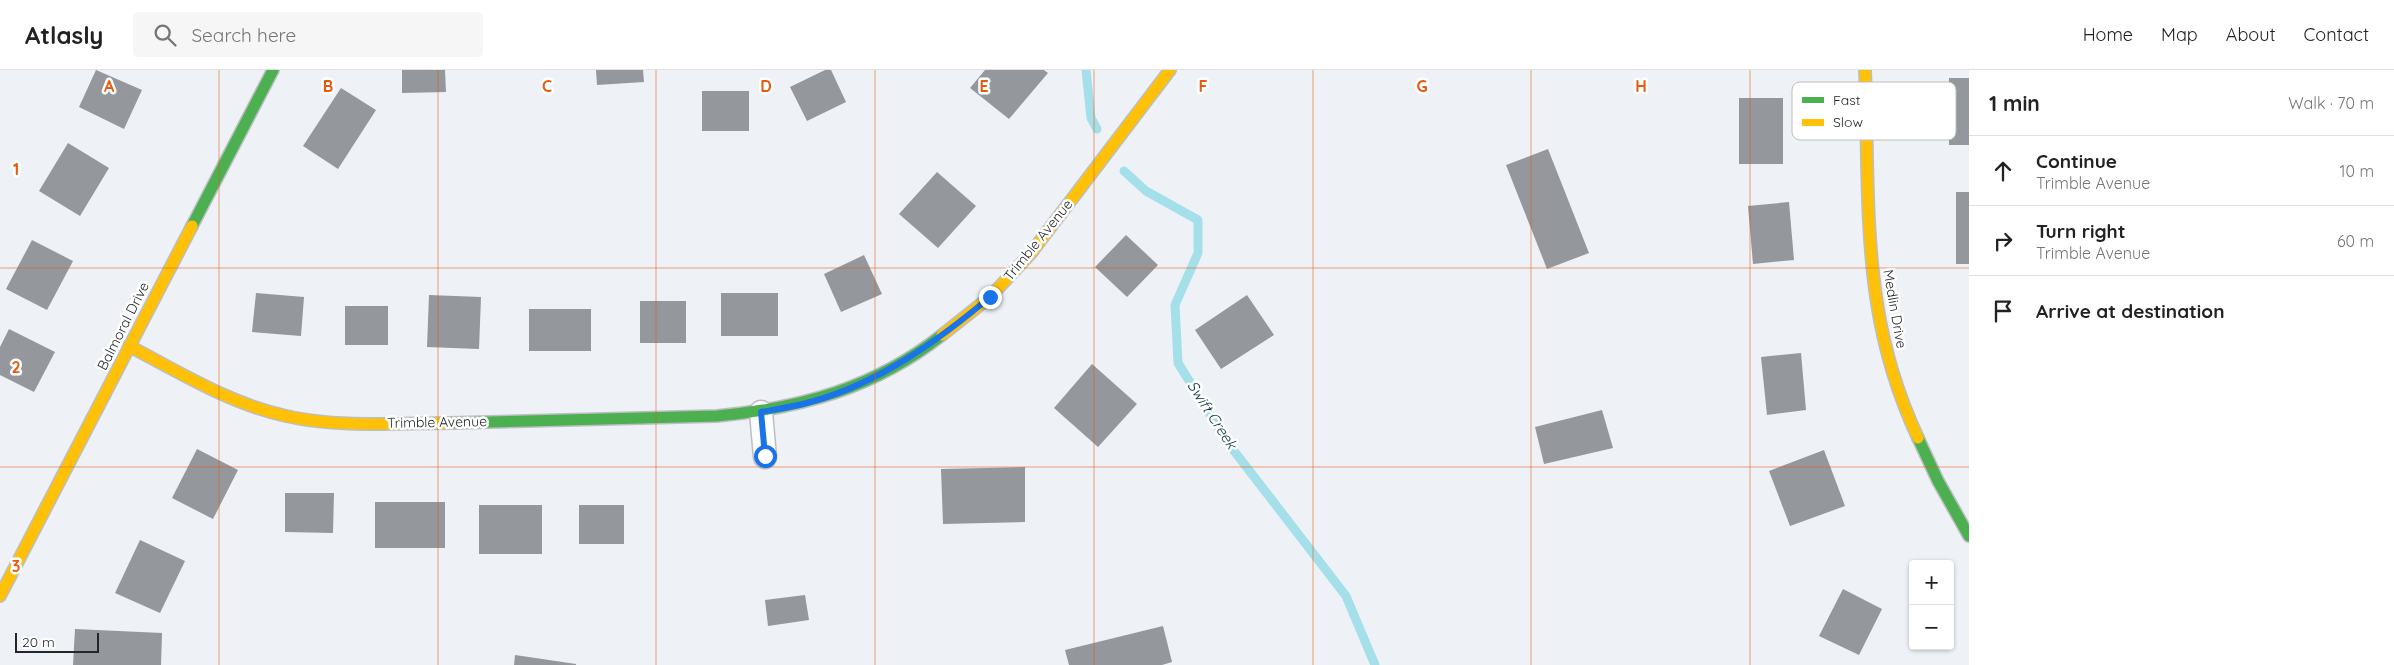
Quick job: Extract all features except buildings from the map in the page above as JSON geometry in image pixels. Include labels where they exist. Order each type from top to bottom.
[{"type":"street","name":"Balmoral Drive","points":[[0,596],[273,70]]},
{"type":"street","name":"Trimble Avenue","points":[[130,346],[234,399],[285,416],[327,424],[717,416],[761,412],[814,401],[862,383],[924,348],[990,297],[1031,253],[1170,70]]},
{"type":"street","name":"Medlin Drive","points":[[1867,140],[1872,268],[1883,333],[1904,405],[1914,430],[1934,474],[1969,536]]},
{"type":"street","points":[[761,412],[765,456]]},
{"type":"waterway","name":"Swift Creek","points":[[1086,70],[1091,118],[1097,129]]},
{"type":"waterway","name":"Swift Creek","points":[[1124,171],[1146,191],[1198,220],[1198,253],[1175,305],[1178,363],[1228,443],[1346,596],[1375,665]]},
{"type":"traffic: fast","points":[[192,226],[273,70]]},
{"type":"traffic: fast","points":[[450,423],[717,416],[778,407],[807,401],[864,382],[917,353],[942,335]]},
{"type":"traffic: fast","points":[[1918,438],[1938,481],[1969,536]]},
{"type":"traffic: slow","points":[[942,335],[990,297],[1031,253],[1170,70]]},
{"type":"traffic: slow","points":[[1865,70],[1865,82]]},
{"type":"traffic: slow","points":[[1867,140],[1870,245],[1877,303],[1893,372],[1918,438]]},
{"type":"traffic: slow","points":[[0,596],[192,226]]},
{"type":"traffic: slow","points":[[129,346],[225,395],[265,411],[306,420],[326,422],[450,423]]},
{"type":"route","points":[[765,456],[761,412],[814,401],[862,383],[924,348],[990,297]]}]
